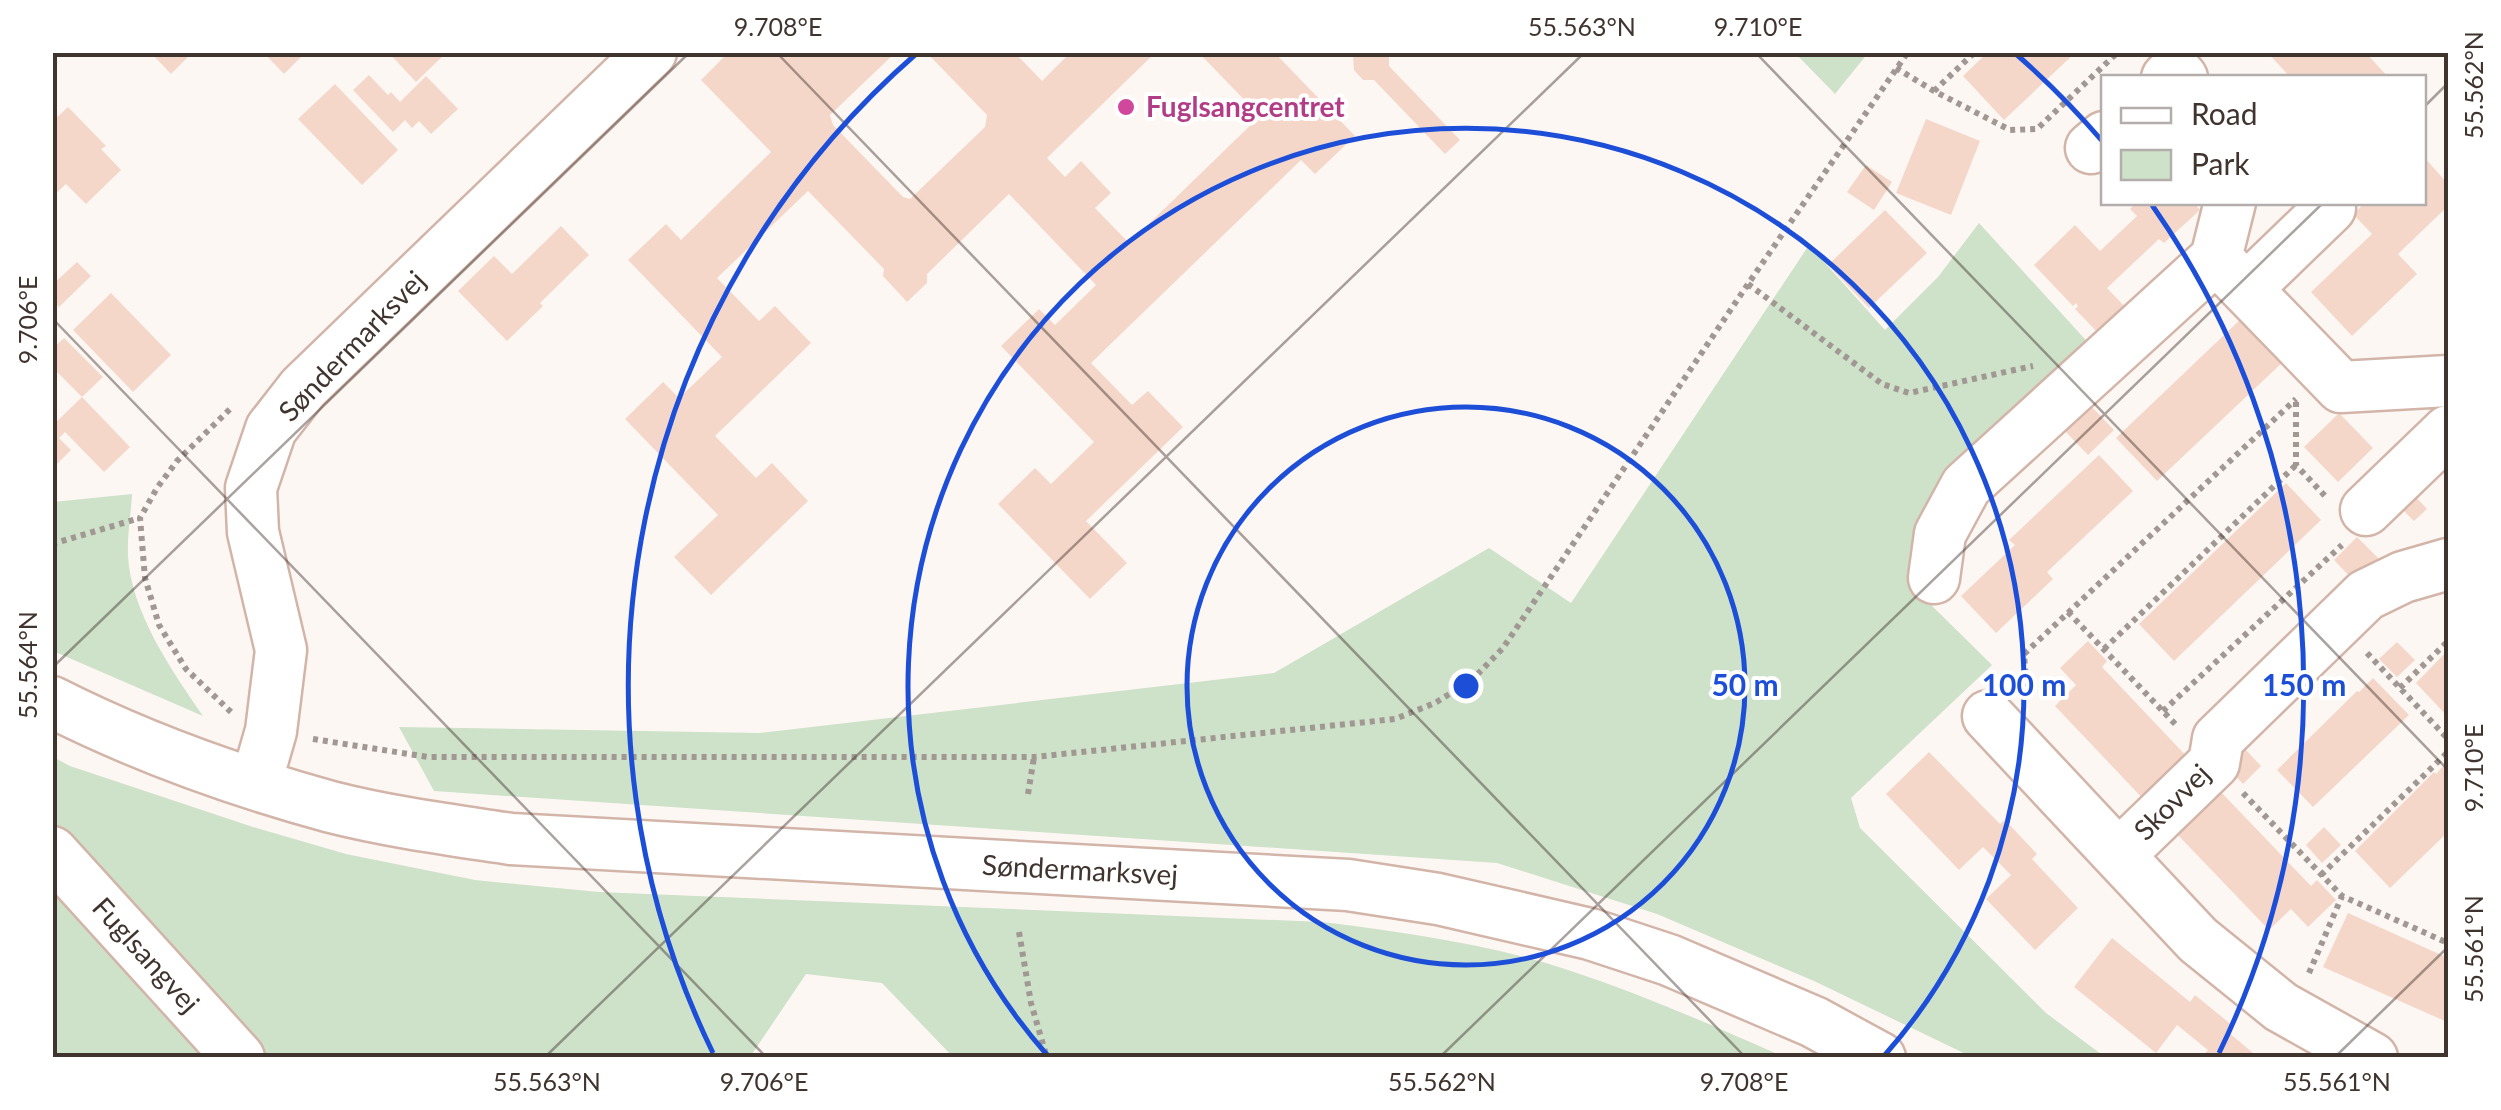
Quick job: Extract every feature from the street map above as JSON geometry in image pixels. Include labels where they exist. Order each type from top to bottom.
[{"type":"street","name":"Søndermarksvej","points":[[256,783],[271,731],[281,650],[252,532],[251,488],[271,429],[303,388],[651,52]]},
{"type":"street","points":[[2230,205],[2231,274],[2341,387],[2448,381]]},
{"type":"street","points":[[1934,578],[1940,534],[1966,486],[2231,274],[2330,208]]},
{"type":"street","points":[[2366,510],[2448,431]]},
{"type":"street","name":"Skovvej","points":[[2119,855],[2214,763],[2218,739],[2366,595],[2403,577],[2448,564]]},
{"type":"street","name":"Søndermarksvej","points":[[52,702],[146,744],[331,807],[511,839],[1348,885],[1438,899],[1590,934],[1670,960],[1814,1022],[1880,1058]]},
{"type":"street","name":"Skovvej","points":[[1988,716],[2198,940],[2292,1013],[2372,1058]]},
{"type":"street","name":"Fuglsangvej","points":[[52,852],[239,1058]]},
{"type":"path","points":[[232,406],[177,461],[140,518],[145,578],[159,626],[186,668],[231,712],[271,731],[428,757],[1034,757],[1395,719],[1472,680],[1504,648],[1908,52]]},
{"type":"path","points":[[1934,91],[1975,52]]},
{"type":"path","points":[[1896,68],[2010,130],[2037,129],[2118,52]]},
{"type":"path","points":[[1748,284],[1882,384],[1909,393],[2039,364]]},
{"type":"path","points":[[1988,716],[2026,681],[2024,654],[2326,370]]},
{"type":"path","points":[[2104,649],[2296,465]]},
{"type":"path","points":[[2164,711],[2358,530],[2366,510]]},
{"type":"path","points":[[52,544],[140,518]]},
{"type":"path","points":[[2338,623],[2448,738]]},
{"type":"path","points":[[2400,688],[2448,641]]},
{"type":"path","points":[[2321,874],[2448,752]]},
{"type":"path","points":[[1028,794],[1034,757]]},
{"type":"path","points":[[2292,1013],[2342,896]]},
{"type":"path","points":[[2438,938],[2448,929]]},
{"type":"path","points":[[1019,932],[1031,1003],[1047,1058]]},
{"type":"green space","points":[[1795,53],[1868,53],[1835,94]]},
{"type":"green space","points":[[1979,223],[2093,348],[1942,488],[1922,596],[1992,665],[1851,798],[1860,828],[2046,1013],[2105,1057],[1972,1057],[1814,981],[1657,914],[1497,863],[434,791],[399,727],[760,733],[1274,673],[1489,548],[1571,603],[1809,245],[1885,330],[1938,277]]},
{"type":"green space","points":[[132,494],[128,556],[137,598],[155,640],[203,716],[53,651],[53,502]]},
{"type":"green space","points":[[53,757],[253,827],[346,854],[475,880],[599,892],[1323,922],[1448,940],[1598,980],[1784,1057],[953,1057],[882,983],[806,974],[750,1057],[261,1057],[53,833]]},
{"type":"green space","points":[[53,878],[219,1057],[53,1057]]},
{"type":"building","points":[[150,52],[193,52],[171,74]]},
{"type":"building","points":[[263,52],[306,52],[284,74]]},
{"type":"building","points":[[388,52],[447,52],[416,82]]},
{"type":"building","points":[[729,52],[896,52],[830,115],[833,125],[903,197],[910,199],[985,127],[987,115],[926,52],[1014,52],[1042,81],[1071,52],[1156,52],[1047,158],[1065,177],[1081,161],[1111,193],[1095,208],[1129,243],[1260,116],[1198,52],[1274,52],[1355,136],[1315,174],[1301,160],[1091,363],[1132,405],[1148,391],[1183,427],[1086,521],[1127,563],[1090,599],[998,504],[1035,468],[1051,484],[1094,442],[1001,346],[1039,309],[1055,325],[1096,285],[1009,194],[927,274],[927,283],[907,302],[883,276],[884,269],[808,191],[717,278],[759,321],[775,306],[811,343],[715,436],[756,478],[772,463],[808,501],[711,595],[674,557],[718,515],[625,419],[663,382],[679,398],[722,357],[628,260],[666,224],[681,240],[771,152],[701,80]]},
{"type":"building","points":[[1356,52],[1386,52],[1389,66],[1460,140],[1445,154],[1374,80],[1363,80],[1354,70]]},
{"type":"building","points":[[1988,52],[2076,52],[2004,120],[1963,76]]},
{"type":"building","points":[[2267,52],[2349,52],[2353,57],[2357,52],[2365,52],[2386,75],[2288,75]]},
{"type":"building","points":[[369,75],[400,102],[426,76],[458,109],[431,134],[419,121],[412,128],[405,120],[393,132],[353,90]]},
{"type":"building","points":[[335,84],[398,150],[362,185],[298,119]]},
{"type":"building","points":[[68,107],[106,146],[101,149],[121,170],[86,204],[66,184],[52,197],[52,122]]},
{"type":"building","points":[[1926,119],[1980,141],[1951,215],[1896,193]]},
{"type":"building","points":[[2426,159],[2448,184],[2448,206],[2398,254],[2417,274],[2352,336],[2311,292],[2372,234],[2353,214],[2363,205],[2426,205]]},
{"type":"building","points":[[1866,165],[1892,182],[1874,210],[1847,192]]},
{"type":"building","points":[[2134,205],[2196,205],[2200,210],[2164,243],[2159,239],[2107,288],[2128,310],[2101,336],[2075,309],[2076,303],[2073,306],[2034,265],[2075,225],[2100,251],[2137,216],[2130,209]]},
{"type":"building","points":[[1885,210],[1927,253],[1869,308],[1828,265]]},
{"type":"building","points":[[561,226],[589,255],[507,341],[458,291],[494,256],[512,274]]},
{"type":"building","points":[[77,262],[91,276],[59,307],[52,299],[52,285]]},
{"type":"building","points":[[111,293],[171,355],[133,392],[73,330]]},
{"type":"building","points":[[2244,316],[2285,360],[2157,481],[2116,438]]},
{"type":"building","points":[[64,338],[103,377],[82,397],[52,367],[52,349]]},
{"type":"building","points":[[82,397],[130,447],[104,472],[65,432],[59,438],[71,450],[52,469],[52,426]]},
{"type":"building","points":[[2089,404],[2114,430],[2088,455],[2063,429]]},
{"type":"building","points":[[2339,413],[2373,448],[2338,482],[2304,447]]},
{"type":"building","points":[[2099,455],[2133,491],[2047,572],[2053,579],[1996,633],[1961,596],[2015,545],[2009,540]]},
{"type":"building","points":[[2286,483],[2321,520],[2174,661],[2139,624]]},
{"type":"building","points":[[2415,496],[2427,509],[2414,521],[2402,509]]},
{"type":"building","points":[[2357,537],[2380,560],[2357,584],[2334,560]]},
{"type":"building","points":[[2088,641],[2107,661],[2102,667],[2192,762],[2148,804],[2055,706],[2076,685],[2060,668]]},
{"type":"building","points":[[2397,642],[2415,660],[2397,677],[2379,659]]},
{"type":"building","points":[[2448,650],[2448,717],[2416,683]]},
{"type":"building","points":[[2373,678],[2409,715],[2313,807],[2277,770]]},
{"type":"building","points":[[2245,749],[2261,766],[2243,784],[2226,766]]},
{"type":"building","points":[[1929,752],[2000,824],[2005,820],[2037,854],[2032,859],[2078,908],[2035,950],[1986,899],[2011,875],[1983,847],[1959,870],[1886,794]]},
{"type":"building","points":[[2448,761],[2448,832],[2390,888],[2355,851]]},
{"type":"building","points":[[2220,791],[2311,886],[2317,880],[2336,900],[2308,927],[2291,909],[2269,930],[2176,833]]},
{"type":"building","points":[[2324,827],[2341,845],[2322,863],[2306,845]]},
{"type":"building","points":[[2348,913],[2448,958],[2447,1022],[2323,967]]},
{"type":"building","points":[[2112,938],[2190,1002],[2195,995],[2233,1026],[2228,1032],[2259,1058],[2201,1058],[2208,1050],[2177,1025],[2156,1053],[2074,987]]},
{"type":"place","name":"Fuglsangcentret","points":[[1126,107]]}]
